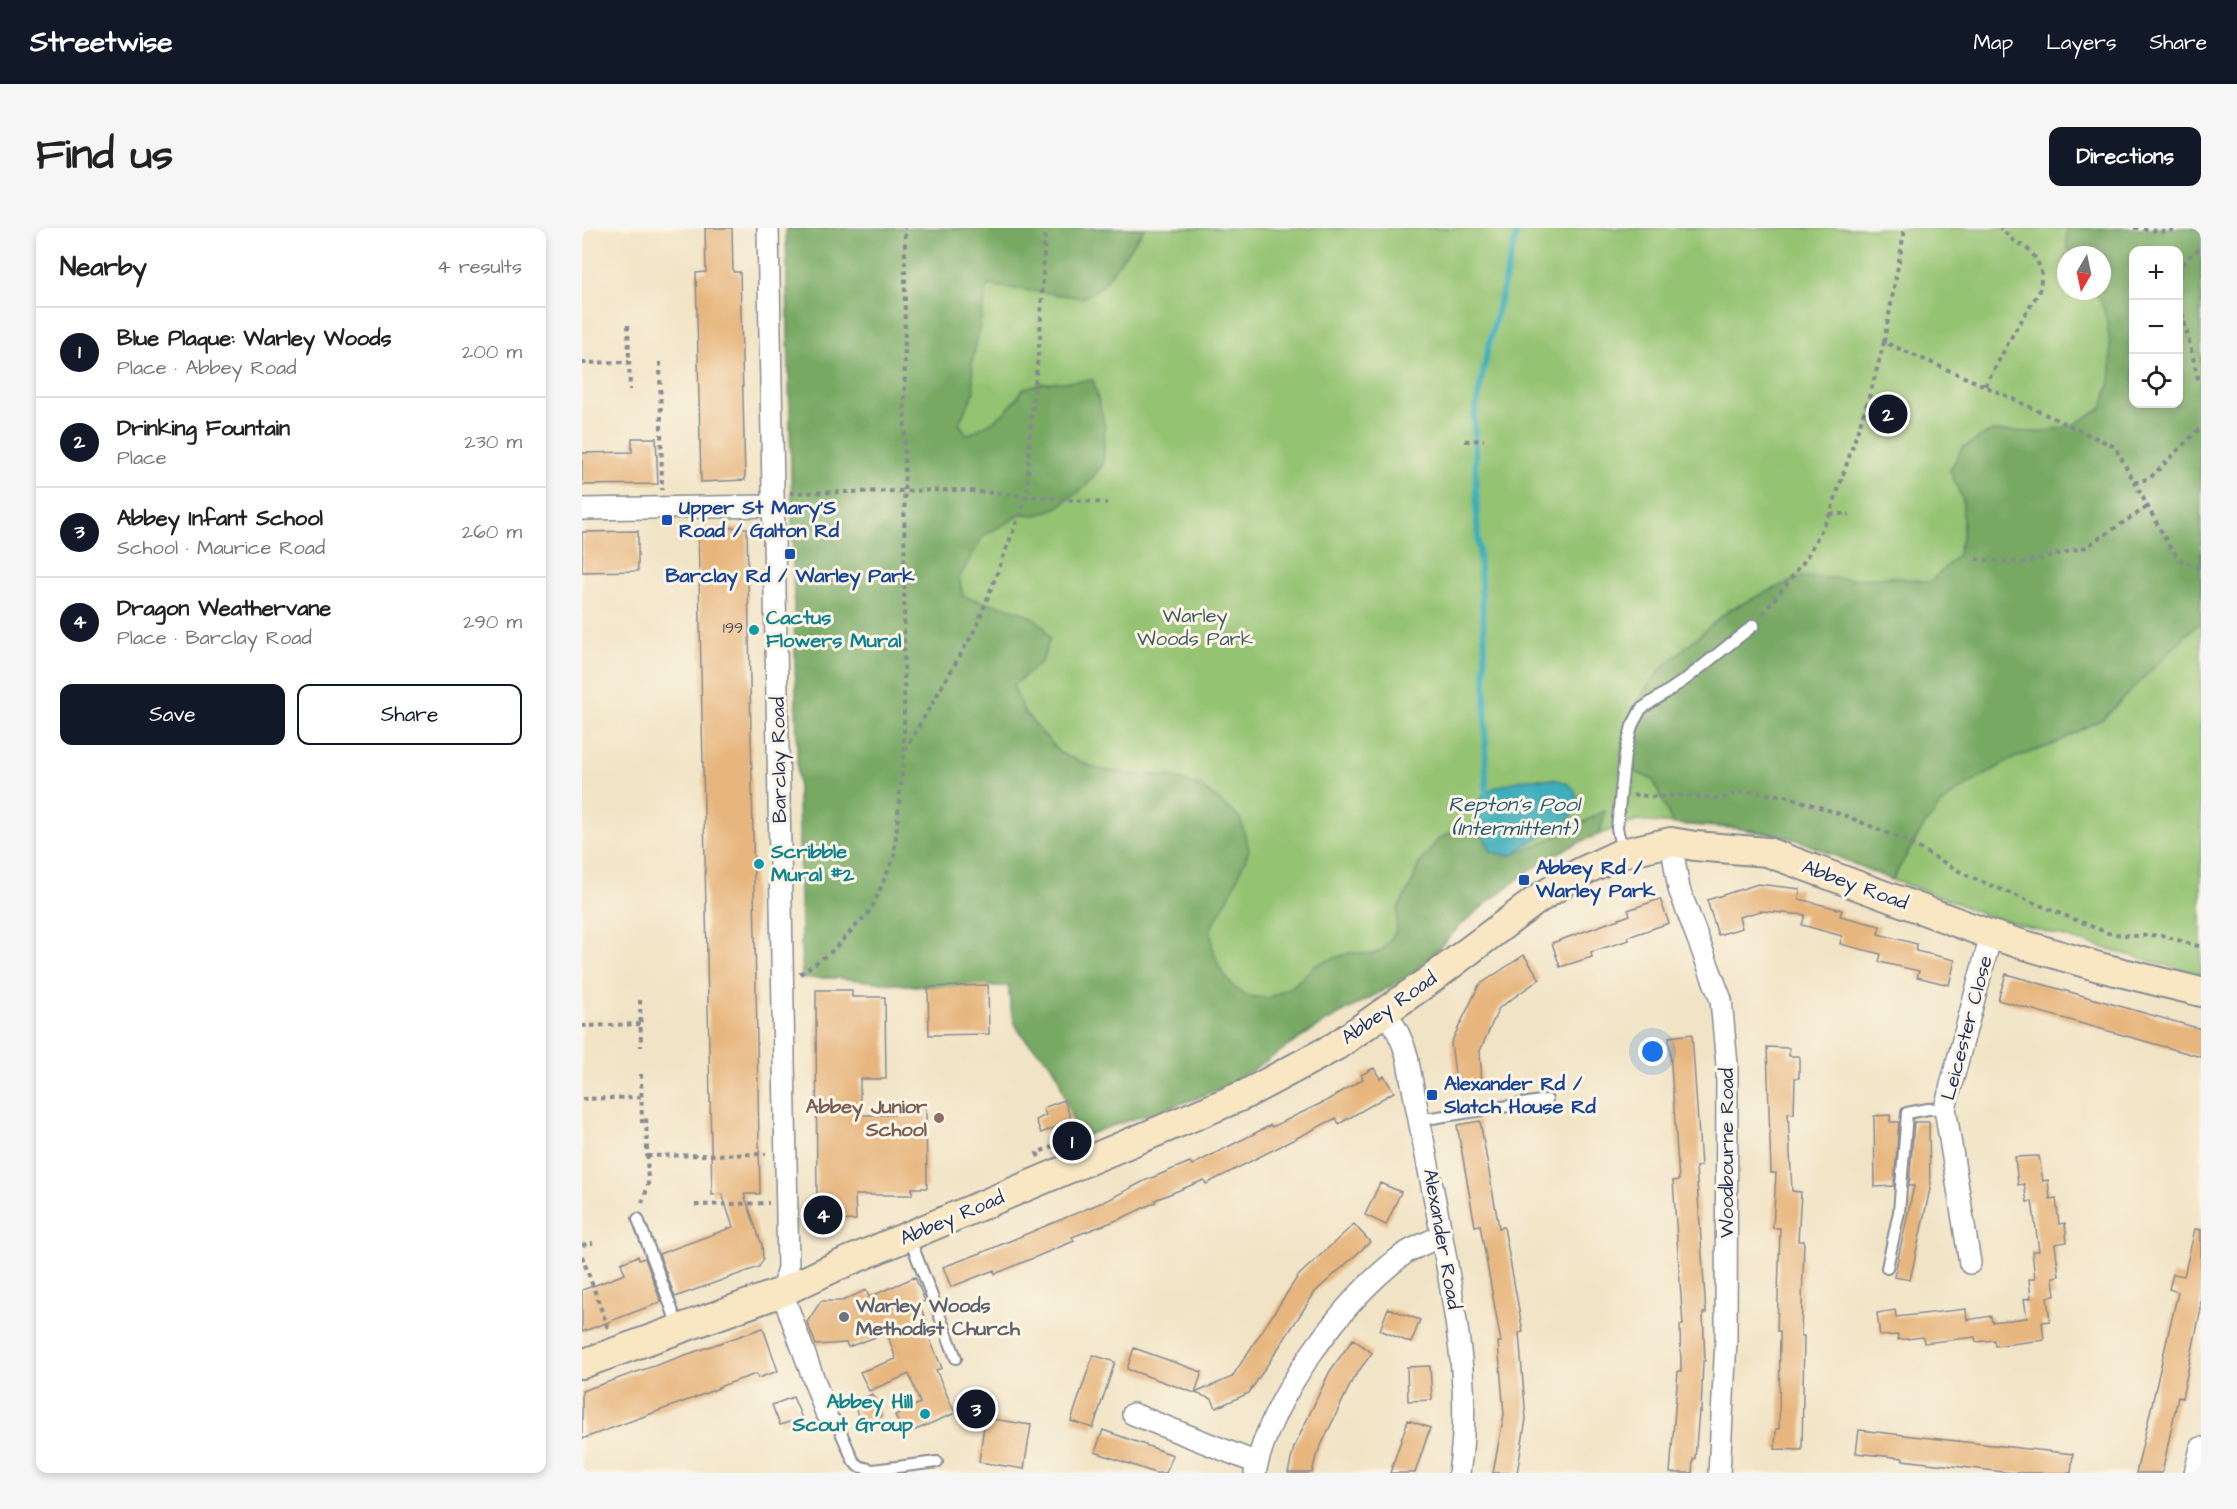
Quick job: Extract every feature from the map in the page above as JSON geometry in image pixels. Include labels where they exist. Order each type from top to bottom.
[{"type":"street","name":"Barclay Road","points":[[768,228],[780,500],[788,1268],[782,1292]]},
{"type":"street","points":[[582,509],[780,500]]},
{"type":"street","name":"Abbey Road","points":[[582,1364],[782,1292],[837,1266],[1244,1095],[1336,1046],[1538,898],[1579,873],[1622,852],[1671,842],[1767,852],[1991,935],[2099,967],[2201,992]]},
{"type":"street","name":"Woodbourne Road","points":[[1671,842],[1678,890],[1721,1000],[1727,1065],[1726,1340],[1719,1473]]},
{"type":"street","name":"Leicester Close","points":[[1970,1263],[1946,1108],[1991,935]]},
{"type":"street","name":"Alexander Road","points":[[1385,1012],[1402,1039],[1461,1344],[1465,1411],[1464,1444],[1459,1473]]},
{"type":"street","points":[[1133,1414],[1256,1468],[1279,1407],[1324,1335],[1372,1281],[1406,1253],[1441,1236]]},
{"type":"street","points":[[782,1292],[826,1413]]},
{"type":"street","points":[[2195,1473],[2201,1448]]},
{"type":"lane","points":[[1622,852],[1617,828],[1625,754],[1632,726],[1641,709],[1686,679],[1754,625]]},
{"type":"lane","points":[[1419,1120],[1547,1100]]},
{"type":"lane","points":[[1887,1268],[1899,1212],[1907,1113],[1946,1108]]},
{"type":"lane","points":[[638,1219],[679,1329]]},
{"type":"lane","points":[[908,1237],[956,1358]]},
{"type":"lane","points":[[826,1413],[836,1421],[853,1460],[858,1466],[873,1470],[937,1462]]},
{"type":"path","points":[[797,976],[831,952],[871,910],[894,857],[904,752],[905,228]]},
{"type":"path","points":[[904,752],[976,628],[1027,495],[1030,430],[1040,337],[1045,228]]},
{"type":"path","points":[[1754,625],[1805,560],[1830,514],[1884,342],[1905,228]]},
{"type":"path","points":[[1986,387],[2012,336],[2039,292],[2042,275],[2037,260],[2029,250],[2000,228]]},
{"type":"path","points":[[2134,228],[2168,230],[2176,228]]},
{"type":"path","points":[[2183,264],[2188,257],[2201,248]]},
{"type":"path","points":[[2179,300],[2198,378],[2201,382]]},
{"type":"path","points":[[628,325],[630,390]]},
{"type":"path","points":[[1884,342],[2115,447],[2171,549],[2183,562],[2201,567]]},
{"type":"path","points":[[582,363],[629,362]]},
{"type":"path","points":[[660,362],[662,493]]},
{"type":"path","points":[[2134,483],[2150,478],[2201,427]]},
{"type":"path","points":[[1466,441],[1484,440]]},
{"type":"path","points":[[780,500],[905,491],[959,490],[1107,503]]},
{"type":"path","points":[[1976,559],[2022,563],[2086,548],[2147,507]]},
{"type":"path","points":[[1830,514],[1849,514]]},
{"type":"path","points":[[1620,793],[1658,797],[1683,795],[1720,800],[1744,791],[1786,796],[1846,816],[1904,840],[1968,876],[2108,933],[2132,936],[2161,935],[2201,947]]},
{"type":"path","points":[[640,1000],[641,1047]]},
{"type":"path","points":[[582,1026],[640,1024]]},
{"type":"path","points":[[641,1074],[642,1123]]},
{"type":"path","points":[[582,1099],[642,1097]]},
{"type":"path","points":[[642,1203],[648,1186],[646,1114]]},
{"type":"path","points":[[1040,1160],[1037,1153],[1074,1137],[1072,1129]]},
{"type":"path","points":[[647,1156],[771,1154]]},
{"type":"path","points":[[695,1205],[772,1203]]},
{"type":"path","points":[[582,1245],[593,1243]]},
{"type":"path","points":[[582,1256],[610,1335]]},
{"type":"green space","name":"Warley Woods Park","points":[[786,228],[2201,228],[2201,975],[1982,914],[1945,898],[1892,880],[1798,840],[1741,829],[1637,821],[1572,844],[1534,867],[1463,923],[1424,963],[1408,975],[1345,1010],[1223,1087],[1195,1099],[1079,1138],[1056,1071],[1027,1041],[1013,1019],[1009,986],[928,987],[838,978],[802,978]]},
{"type":"green space","points":[[786,228],[1145,228],[1101,287],[1083,298],[988,285],[972,364],[974,392],[959,423],[967,435],[1000,416],[1012,405],[1024,388],[1045,383],[1093,380],[1105,426],[1103,464],[1087,485],[1058,507],[1037,515],[1022,514],[983,536],[959,578],[963,596],[1013,609],[1032,617],[1045,628],[1050,639],[1042,661],[1013,686],[1025,713],[1060,753],[1098,769],[1129,774],[1170,776],[1202,787],[1240,818],[1249,850],[1233,889],[1211,928],[1212,946],[1220,969],[1232,985],[1245,996],[1268,998],[1293,986],[1317,964],[1349,953],[1372,954],[1384,949],[1396,931],[1398,908],[1410,888],[1419,864],[1439,838],[1458,830],[1481,832],[1492,852],[1509,855],[1537,846],[1605,811],[1600,834],[1563,850],[1528,871],[1464,922],[1408,976],[1309,1032],[1244,1076],[1204,1095],[1079,1138],[1056,1071],[1027,1041],[1013,1019],[1009,986],[928,987],[838,978],[802,978]]},
{"type":"green space","points":[[2067,228],[2201,228],[2201,625],[2195,626],[2104,718],[2052,745],[2014,758],[1956,792],[1937,809],[1922,829],[1892,880],[1798,840],[1783,836],[1736,828],[1673,824],[1653,780],[1635,772],[1621,756],[1630,717],[1646,688],[1666,664],[1729,610],[1799,577],[1852,579],[1893,577],[1930,582],[1957,556],[1963,534],[1963,501],[1950,470],[1962,448],[1992,431],[2043,432],[2073,425],[2101,409],[2110,382],[2111,361],[2104,310],[2100,300],[2111,300],[2111,246],[2067,246]]},
{"type":"water","name":"Repton's Pool (Intermittent)","points":[[1526,779],[1556,780],[1570,785],[1577,798],[1576,809],[1563,824],[1527,844],[1515,854],[1492,852],[1477,815],[1480,800],[1493,788]]},
{"type":"building","points":[[705,228],[732,228],[733,272],[740,272],[745,480],[701,482],[696,273],[706,272]]},
{"type":"building","points":[[632,438],[656,438],[658,484],[582,485],[582,453],[632,452]]},
{"type":"building","points":[[698,528],[747,528],[760,1194],[744,1194],[762,1245],[763,1260],[759,1267],[675,1297],[659,1254],[733,1227],[722,1194],[712,1195]]},
{"type":"building","points":[[638,531],[638,571],[582,572],[582,532]]},
{"type":"building","points":[[1758,884],[1800,889],[1799,899],[1842,910],[1840,916],[1880,926],[1878,934],[1917,944],[1916,951],[1955,960],[1949,985],[1917,977],[1919,971],[1879,962],[1881,954],[1840,944],[1842,936],[1802,925],[1805,915],[1761,911],[1739,917],[1742,928],[1718,935],[1707,900]]},
{"type":"building","points":[[1660,899],[1669,923],[1628,937],[1629,940],[1591,952],[1592,957],[1560,967],[1552,943],[1630,915],[1628,910]]},
{"type":"building","points":[[1524,955],[1540,979],[1499,1008],[1480,1051],[1482,1087],[1457,1090],[1451,1043],[1479,985]]},
{"type":"building","points":[[2006,974],[2201,1029],[2201,1057],[1998,1000]]},
{"type":"building","points":[[988,985],[989,1034],[929,1035],[928,987]]},
{"type":"building","name":"Abbey Junior School","points":[[816,990],[852,990],[852,997],[885,997],[886,1079],[860,1079],[860,1115],[893,1115],[893,1107],[926,1107],[927,1188],[912,1188],[912,1195],[855,1195],[856,1220],[817,1221]]},
{"type":"building","points":[[1692,1034],[1701,1166],[1696,1167],[1706,1313],[1703,1313],[1705,1361],[1703,1361],[1701,1412],[1699,1411],[1692,1473],[1670,1473],[1678,1371],[1681,1371],[1680,1325],[1683,1325],[1673,1181],[1679,1180],[1669,1037]]},
{"type":"building","points":[[1767,1047],[1789,1048],[1789,1056],[1799,1056],[1799,1078],[1795,1078],[1794,1114],[1788,1113],[1792,1191],[1801,1192],[1798,1241],[1804,1241],[1801,1336],[1804,1336],[1802,1450],[1775,1449],[1776,1429],[1779,1429],[1780,1331],[1777,1331],[1780,1228],[1773,1228],[1776,1173],[1771,1173]]},
{"type":"building","points":[[1374,1068],[1380,1079],[1384,1076],[1394,1092],[1339,1124],[1336,1118],[1206,1184],[1204,1180],[1155,1200],[1156,1202],[1120,1219],[1072,1237],[1074,1241],[995,1274],[994,1270],[951,1287],[943,1267],[1110,1199],[1144,1181],[1190,1162],[1192,1165],[1271,1125],[1272,1127],[1326,1101],[1363,1079],[1361,1075]]},
{"type":"building","points":[[1064,1100],[1072,1121],[1041,1133],[1036,1120],[1046,1115],[1043,1108]]},
{"type":"building","points":[[1890,1115],[1890,1122],[1899,1122],[1894,1186],[1875,1187],[1874,1116]]},
{"type":"building","points":[[1480,1121],[1499,1228],[1504,1227],[1523,1332],[1519,1333],[1526,1419],[1517,1473],[1493,1473],[1504,1414],[1498,1342],[1501,1342],[1480,1225],[1475,1226],[1457,1125]]},
{"type":"building","points":[[1914,1122],[1929,1122],[1930,1189],[1910,1280],[1894,1277],[1914,1186],[1909,1186]]},
{"type":"building","points":[[2039,1156],[2043,1181],[2048,1180],[2050,1199],[2056,1198],[2059,1224],[2065,1223],[2067,1242],[2055,1244],[2059,1276],[2053,1277],[2055,1296],[2047,1297],[2050,1321],[2042,1322],[2044,1340],[1995,1346],[1994,1340],[1976,1342],[1975,1337],[1924,1343],[1923,1337],[1898,1340],[1898,1335],[1880,1336],[1877,1313],[1895,1310],[1896,1317],[1966,1309],[1967,1320],[1991,1316],[1992,1322],[2027,1318],[2024,1299],[2031,1298],[2029,1279],[2035,1279],[2032,1251],[2039,1251],[2032,1201],[2027,1202],[2024,1184],[2018,1185],[2015,1157]]},
{"type":"building","points":[[1380,1183],[1401,1192],[1386,1225],[1365,1215]]},
{"type":"building","points":[[1354,1224],[1370,1242],[1315,1292],[1249,1393],[1216,1408],[1212,1399],[1195,1393],[1232,1377],[1298,1276]]},
{"type":"building","points":[[2195,1229],[2201,1230],[2201,1309],[2182,1398],[2178,1397],[2162,1473],[2136,1473],[2178,1292],[2169,1289],[2173,1274],[2184,1276]]},
{"type":"building","points":[[638,1256],[639,1260],[645,1258],[661,1302],[582,1332],[582,1290],[625,1274],[621,1263]]},
{"type":"building","points":[[915,1277],[925,1301],[919,1304],[929,1326],[925,1328],[942,1368],[936,1370],[955,1413],[904,1435],[895,1415],[920,1403],[909,1374],[869,1391],[860,1372],[896,1359],[887,1333],[848,1347],[846,1343],[816,1345],[807,1322],[821,1301],[842,1301],[866,1290],[869,1297]]},
{"type":"building","points":[[1388,1308],[1420,1320],[1411,1343],[1380,1330]]},
{"type":"building","points":[[763,1328],[778,1371],[758,1378],[756,1374],[718,1387],[582,1439],[582,1391]]},
{"type":"building","points":[[1353,1339],[1372,1353],[1353,1379],[1316,1456],[1312,1473],[1288,1473],[1294,1447],[1330,1371]]},
{"type":"building","points":[[1134,1348],[1202,1372],[1195,1393],[1127,1369]]},
{"type":"building","points":[[1093,1355],[1115,1362],[1093,1428],[1071,1421]]},
{"type":"building","points":[[1430,1366],[1432,1400],[1408,1401],[1407,1367]]},
{"type":"building","points":[[872,1394],[882,1416],[862,1425],[853,1403]]},
{"type":"building","points":[[793,1397],[802,1418],[780,1425],[772,1405]]},
{"type":"building","points":[[985,1418],[1031,1425],[1024,1469],[979,1462]]},
{"type":"building","points":[[1408,1420],[1430,1428],[1415,1473],[1390,1473]]},
{"type":"building","points":[[1103,1430],[1173,1455],[1166,1473],[1155,1473],[1095,1452]]},
{"type":"building","points":[[1859,1430],[2073,1454],[2071,1473],[2012,1473],[1856,1453]]},
{"type":"waterway","points":[[1486,801],[1485,647],[1477,521],[1474,417],[1488,348],[1518,228]]},
{"type":"place","name":"Drinking Fountain","points":[[1888,414]]},
{"type":"place","name":"Upper St Mary'S Road / Galton Rd","points":[[667,520]]},
{"type":"place","name":"Barclay Rd / Warley Park","points":[[790,554]]},
{"type":"place","name":"Cactus Flowers Mural","points":[[754,630]]},
{"type":"place","name":"Scribble Mural #2","points":[[759,864]]},
{"type":"place","name":"Abbey Rd / Warley Park","points":[[1524,880]]},
{"type":"place","name":"Alexander Rd / Slatch House Rd","points":[[1432,1095]]},
{"type":"place","name":"Abbey Junior School","points":[[939,1118]]},
{"type":"place","name":"Blue Plaque: Warley Woods","points":[[1072,1141]]},
{"type":"place","name":"Dragon Weathervane","points":[[823,1215]]},
{"type":"place","name":"Warley Woods Methodist Church","points":[[844,1317]]},
{"type":"place","name":"Abbey Infant School","points":[[976,1409]]},
{"type":"place","name":"Abbey Hill Scout Group","points":[[925,1414]]}]
